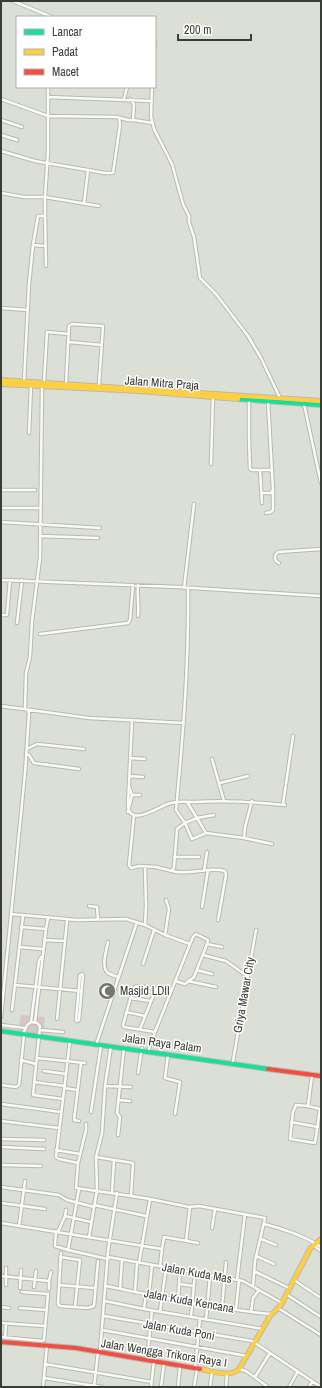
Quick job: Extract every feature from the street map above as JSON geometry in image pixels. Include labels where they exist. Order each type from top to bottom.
[{"type":"street","points":[[13,1],[48,16]]},
{"type":"street","points":[[46,266],[45,197],[48,88]]},
{"type":"street","points":[[124,99],[127,88]]},
{"type":"street","points":[[152,88],[152,123],[154,131],[172,164],[182,200],[189,216],[189,222],[194,237],[200,278],[216,294],[248,336],[261,358],[280,398]]},
{"type":"street","points":[[48,97],[151,101]]},
{"type":"street","points":[[1,99],[48,116],[119,118],[152,123]]},
{"type":"street","points":[[129,99],[134,104],[133,120]]},
{"type":"street","points":[[1,150],[30,160],[105,174],[113,173],[120,123],[119,118]]},
{"type":"street","points":[[1,120],[22,127]]},
{"type":"street","points":[[1,135],[17,140]]},
{"type":"street","points":[[84,204],[88,170]]},
{"type":"street","points":[[1,193],[24,197],[45,197],[99,206]]},
{"type":"street","points":[[24,382],[33,245],[38,216],[46,216]]},
{"type":"street","points":[[33,245],[46,246]]},
{"type":"street","points":[[1,308],[28,310]]},
{"type":"street","points":[[66,384],[69,326],[71,324],[103,326],[100,385]]},
{"type":"street","points":[[1,1016],[27,749],[29,714],[26,709],[26,673],[30,657],[32,621],[38,581],[42,473],[41,442],[43,384],[47,332],[69,334]]},
{"type":"street","points":[[69,342],[102,345]]},
{"type":"street","name":"Jalan Mitra Praja","points":[[1,380],[249,400],[321,401]]},
{"type":"street","name":"Jalan Mitra Praja","points":[[1,384],[31,386],[43,384],[100,385],[280,398],[321,405]]},
{"type":"street","points":[[29,433],[31,386]]},
{"type":"street","points":[[211,464],[213,397]]},
{"type":"street","points":[[249,400],[250,469],[272,470]]},
{"type":"street","points":[[266,512],[271,512],[273,510],[268,401]]},
{"type":"street","points":[[303,401],[321,483]]},
{"type":"street","points":[[260,470],[262,503]]},
{"type":"street","points":[[1,490],[35,490]]},
{"type":"street","points":[[262,493],[273,492]]},
{"type":"street","points":[[184,588],[194,504]]},
{"type":"street","points":[[1,508],[40,508]]},
{"type":"street","points":[[1,522],[100,528]]},
{"type":"street","points":[[40,536],[98,538]]},
{"type":"street","points":[[280,563],[276,561],[275,558],[278,552],[321,549]]},
{"type":"street","points":[[1,580],[138,585],[321,596]]},
{"type":"street","points":[[1,614],[7,616],[10,580]]},
{"type":"street","points":[[17,623],[22,580]]},
{"type":"street","points":[[40,634],[129,622],[133,585]]},
{"type":"street","points":[[138,585],[138,616]]},
{"type":"street","points":[[188,588],[188,661],[176,810],[185,823],[192,839],[206,833],[244,838],[272,844]]},
{"type":"street","points":[[1,706],[89,718],[184,723]]},
{"type":"street","points":[[128,812],[132,721]]},
{"type":"street","points":[[128,812],[134,815],[148,813],[170,803],[187,802],[252,801],[284,805],[293,736]]},
{"type":"street","points":[[27,749],[37,744],[84,749]]},
{"type":"street","points":[[26,754],[29,755],[34,763],[79,769]]},
{"type":"street","points":[[130,758],[145,759]]},
{"type":"street","points":[[212,759],[224,801]]},
{"type":"street","points":[[129,776],[143,777]]},
{"type":"street","points":[[220,783],[248,776]]},
{"type":"street","points":[[128,812],[132,795],[129,786]]},
{"type":"street","points":[[132,795],[140,795]]},
{"type":"street","points":[[244,838],[244,827],[252,801]]},
{"type":"street","points":[[187,802],[206,833]]},
{"type":"street","points":[[134,815],[129,866],[131,868],[156,867],[180,872],[208,870],[226,871],[218,920]]},
{"type":"street","points":[[172,871],[177,829],[185,823],[197,818],[214,815]]},
{"type":"street","points":[[204,871],[207,852]]},
{"type":"street","points":[[174,857],[199,857]]},
{"type":"street","points":[[145,867],[145,925]]},
{"type":"street","points":[[202,907],[208,870]]},
{"type":"street","points":[[165,935],[169,909],[166,900]]},
{"type":"street","points":[[89,906],[97,907],[98,920]]},
{"type":"street","points":[[11,914],[77,920],[126,919],[145,925],[165,935],[190,944]]},
{"type":"street","points":[[12,1010],[23,916]]},
{"type":"street","points":[[35,1022],[40,987],[42,950],[48,918]]},
{"type":"street","points":[[57,1019],[67,922]]},
{"type":"street","points":[[91,1112],[99,1044],[137,922]]},
{"type":"street","points":[[21,927],[46,929]]},
{"type":"street","points":[[143,964],[154,930]]},
{"type":"street","name":"Griya Mawar City","points":[[233,1061],[256,930]]},
{"type":"street","points":[[149,1049],[154,1032],[193,937],[196,934],[207,940],[207,944],[194,977],[184,984],[175,981]]},
{"type":"street","points":[[44,940],[65,941]]},
{"type":"street","points":[[108,942],[104,963],[105,970],[119,978]]},
{"type":"street","points":[[207,944],[222,947]]},
{"type":"street","points":[[19,947],[42,950]]},
{"type":"street","points":[[203,955],[226,961],[247,976]]},
{"type":"street","points":[[31,1022],[39,960],[42,956]]},
{"type":"street","points":[[197,970],[212,974]]},
{"type":"street","points":[[80,991],[79,1021],[77,1021],[80,991],[83,975],[82,974],[80,975],[80,991]]},
{"type":"street","points":[[188,981],[216,987]]},
{"type":"street","points":[[15,985],[80,991]]},
{"type":"street","points":[[154,1032],[123,1026],[122,1024],[133,989],[135,987],[171,991]]},
{"type":"street","points":[[140,1029],[156,989]]},
{"type":"street","points":[[130,998],[151,1001]]},
{"type":"street","points":[[126,1012],[145,1016]]},
{"type":"street","points":[[1,1085],[19,1086],[24,1032],[28,1023],[35,1022],[39,1025],[40,1034],[33,1095],[63,1099]]},
{"type":"street","points":[[1,1025],[24,1032]]},
{"type":"street","name":"Jalan Raya Palam","points":[[1,1030],[40,1034],[124,1048],[149,1049],[159,1052],[321,1074]]},
{"type":"street","points":[[40,1034],[63,1032]]},
{"type":"street","name":"Jalan Raya Palam","points":[[40,1034],[70,1041],[142,1049],[312,1074],[321,1074]]},
{"type":"street","points":[[70,1041],[56,1158],[78,1163]]},
{"type":"street","points":[[89,1237],[97,1190],[96,1157],[102,1133],[105,1086],[111,1046]]},
{"type":"street","points":[[118,1134],[120,1117],[117,1114],[124,1048]]},
{"type":"street","points":[[138,1073],[142,1049]]},
{"type":"street","points":[[169,1054],[165,1078],[180,1082],[175,1114]]},
{"type":"street","points":[[37,1058],[85,1063]]},
{"type":"street","points":[[22,1060],[36,1064]]},
{"type":"street","points":[[79,1121],[74,1120],[81,1063]]},
{"type":"street","points":[[44,1071],[66,1074]]},
{"type":"street","points":[[308,1106],[312,1074]]},
{"type":"street","points":[[34,1082],[77,1090]]},
{"type":"street","points":[[105,1086],[131,1087]]},
{"type":"street","points":[[118,1100],[130,1102]]},
{"type":"street","points":[[1,1104],[61,1112]]},
{"type":"street","points":[[295,1105],[308,1106],[320,1109],[315,1143],[292,1140],[289,1138],[295,1105]]},
{"type":"street","points":[[1,1121],[59,1128]]},
{"type":"street","points":[[291,1122],[318,1127]]},
{"type":"street","points":[[66,1210],[65,1216],[57,1232],[55,1246],[68,1250],[79,1189],[76,1188],[78,1163],[86,1124]]},
{"type":"street","points":[[1,1139],[44,1140]]},
{"type":"street","points":[[1,1147],[44,1149]]},
{"type":"street","points":[[56,1150],[80,1154]]},
{"type":"street","points":[[96,1157],[134,1163],[131,1196]]},
{"type":"street","points":[[112,1192],[114,1160]]},
{"type":"street","points":[[1,1165],[41,1166]]},
{"type":"street","points":[[19,1226],[26,1181]]},
{"type":"street","points":[[1,1187],[60,1195],[67,1200],[77,1203],[146,1216]]},
{"type":"street","points":[[79,1189],[112,1192],[190,1207],[199,1206],[264,1217],[266,1220],[256,1256],[253,1286]]},
{"type":"street","points":[[94,1386],[104,1316],[108,1258],[117,1194]]},
{"type":"street","points":[[135,1292],[138,1263],[150,1199]]},
{"type":"street","points":[[1,1203],[45,1209]]},
{"type":"street","points":[[186,1241],[190,1207]]},
{"type":"street","points":[[212,1228],[215,1209]]},
{"type":"street","points":[[236,1309],[245,1214]]},
{"type":"street","points":[[65,1216],[91,1222]]},
{"type":"street","points":[[1,1223],[162,1249]]},
{"type":"street","points":[[264,1224],[283,1229],[313,1243],[321,1250]]},
{"type":"street","points":[[160,1267],[164,1237],[198,1243]]},
{"type":"street","points":[[261,1238],[276,1244]]},
{"type":"street","points":[[239,1369],[271,1314],[282,1303],[313,1243],[321,1239]]},
{"type":"street","name":"Jalan Kuda Mas","points":[[68,1250],[238,1280],[253,1286],[282,1303]]},
{"type":"street","points":[[61,1253],[58,1305],[92,1308],[94,1306],[98,1261]]},
{"type":"street","points":[[256,1256],[274,1264]]},
{"type":"street","points":[[60,1258],[80,1260],[75,1307]]},
{"type":"street","points":[[120,1289],[122,1260]]},
{"type":"street","points":[[222,1307],[226,1262]]},
{"type":"street","points":[[144,1309],[148,1294],[152,1265]]},
{"type":"street","points":[[6,1268],[6,1285]]},
{"type":"street","points":[[160,1312],[166,1268]]},
{"type":"street","points":[[20,1288],[21,1270]]},
{"type":"street","points":[[178,1300],[180,1270]]},
{"type":"street","points":[[34,1287],[36,1271]]},
{"type":"street","points":[[254,1271],[289,1288]]},
{"type":"street","points":[[49,1289],[51,1272]]},
{"type":"street","points":[[191,1317],[195,1273]]},
{"type":"street","points":[[1,1276],[49,1281]]},
{"type":"street","points":[[206,1320],[210,1276]]},
{"type":"street","points":[[293,1280],[321,1298]]},
{"type":"street","points":[[179,1284],[194,1286]]},
{"type":"street","points":[[59,1285],[95,1288]]},
{"type":"street","name":"Jalan Kuda Kencana","points":[[106,1286],[178,1300],[271,1314]]},
{"type":"street","points":[[251,1312],[253,1298],[259,1290]]},
{"type":"street","points":[[1,1337],[44,1340],[48,1294],[22,1292]]},
{"type":"street","points":[[286,1294],[321,1317]]},
{"type":"street","points":[[105,1301],[152,1311],[263,1329]]},
{"type":"street","points":[[1,1307],[9,1308]]},
{"type":"street","points":[[20,1308],[47,1310]]},
{"type":"street","points":[[278,1308],[321,1335]]},
{"type":"street","points":[[147,1360],[152,1311]]},
{"type":"street","name":"Jalan Kuda Poni","points":[[104,1316],[255,1343]]},
{"type":"street","points":[[194,1387],[196,1347],[200,1319]]},
{"type":"street","points":[[1,1323],[45,1326]]},
{"type":"street","points":[[5,1338],[6,1324]]},
{"type":"street","points":[[102,1330],[149,1340],[247,1356]]},
{"type":"street","name":"Jalan Wengga Trikora Raya I","points":[[1,1343],[47,1346],[99,1352],[227,1374],[235,1373],[239,1369],[246,1371],[268,1387]]},
{"type":"street","points":[[255,1343],[321,1387]]},
{"type":"street","points":[[43,1387],[47,1346]]},
{"type":"street","points":[[255,1377],[270,1353]]},
{"type":"street","points":[[151,1387],[154,1361]]},
{"type":"street","points":[[161,1387],[164,1363]]},
{"type":"street","points":[[45,1364],[152,1382]]},
{"type":"street","points":[[178,1387],[180,1366]]},
{"type":"street","points":[[210,1387],[212,1371]]},
{"type":"street","points":[[289,1387],[298,1371]]},
{"type":"street","points":[[226,1387],[227,1374]]},
{"type":"street","points":[[44,1378],[102,1387]]},
{"type":"street","points":[[309,1387],[312,1382]]},
{"type":"shaded area","points":[[21,1015],[45,1017],[43,1035],[18,1032]]},
{"type":"traffic: fast","points":[[238,399],[321,405]]},
{"type":"traffic: fast","points":[[1,1031],[268,1069]]},
{"type":"traffic: slow","points":[[1,380],[321,401]]},
{"type":"traffic: slow","points":[[1,384],[139,391],[238,399]]},
{"type":"traffic: slow","points":[[200,1369],[226,1373],[235,1372],[239,1369],[270,1316],[281,1305],[310,1249],[321,1239]]},
{"type":"traffic: jam","points":[[268,1069],[321,1076]]},
{"type":"traffic: jam","points":[[1,1342],[76,1348],[200,1369]]},
{"type":"place","name":"Masjid LDII","points":[[107,991]]}]
